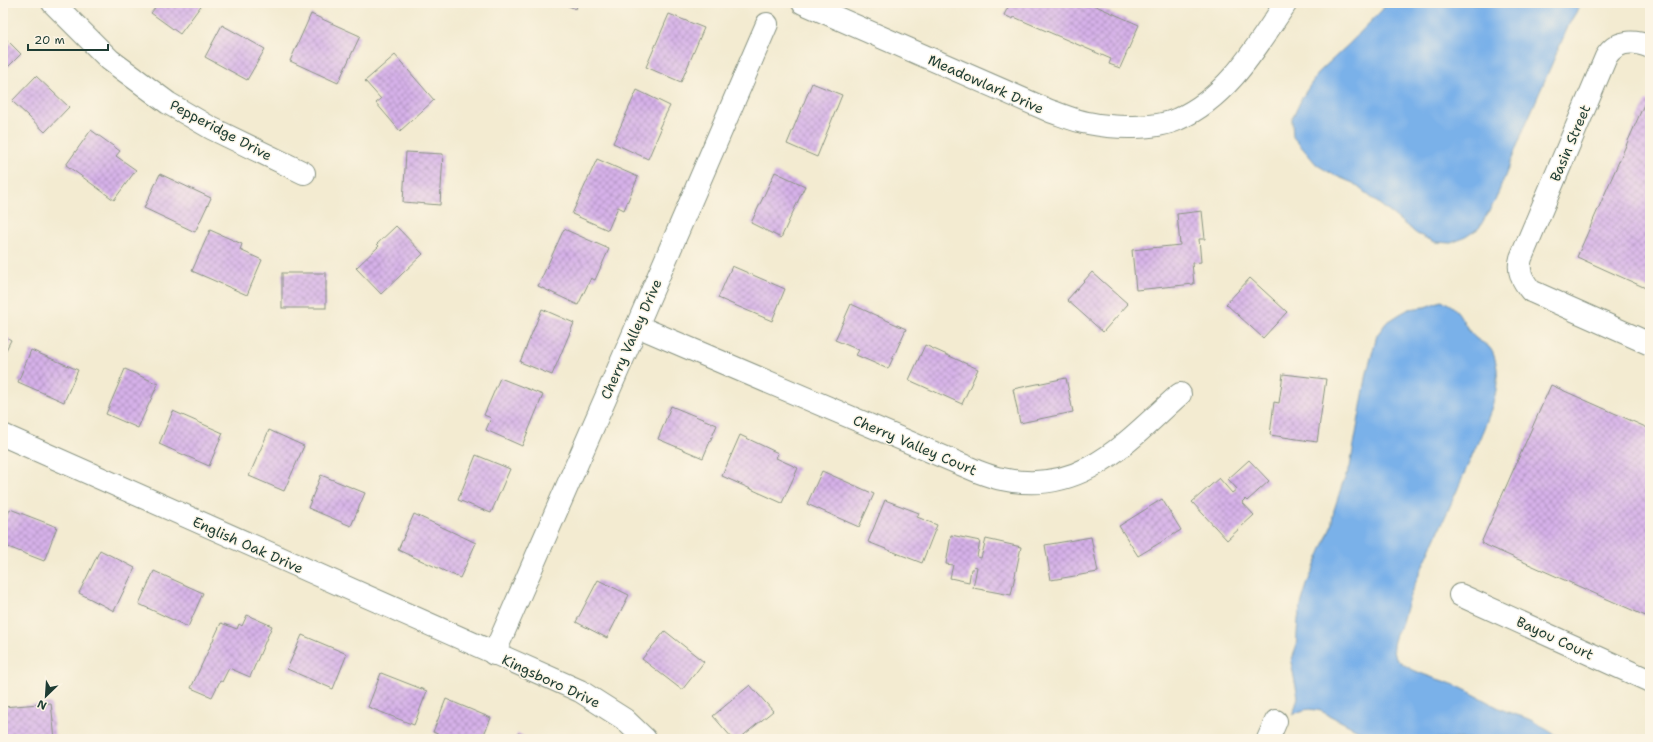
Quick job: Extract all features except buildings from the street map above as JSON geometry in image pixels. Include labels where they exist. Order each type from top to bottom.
[{"type":"street","name":"Pepperidge Drive","points":[[53,3],[110,60],[168,103],[211,128],[304,173]]},
{"type":"street","name":"Meadowlark Drive","points":[[803,3],[1050,112],[1087,123],[1126,128],[1178,120],[1204,104],[1237,73],[1286,3]]},
{"type":"street","name":"Cherry Valley Drive","points":[[494,654],[767,24]]},
{"type":"street","name":"Basin Street","points":[[1650,47],[1630,41],[1616,46],[1606,57],[1521,258],[1520,266],[1521,278],[1531,291],[1650,344]]},
{"type":"street","name":"Cherry Valley Court","points":[[637,326],[979,472],[1003,480],[1027,482],[1052,481],[1076,475],[1109,457],[1128,442],[1180,394]]},
{"type":"street","name":"English Oak Drive","points":[[3,435],[494,654]]},
{"type":"street","name":"Bayou Court","points":[[1460,595],[1650,681]]},
{"type":"street","name":"Kingsboro Drive","points":[[494,654],[580,691],[624,719],[645,739]]},
{"type":"water","points":[[1387,3],[1582,3],[1570,22],[1525,126],[1495,201],[1479,228],[1464,238],[1451,243],[1435,242],[1417,234],[1353,183],[1334,175],[1317,165],[1293,137],[1292,119],[1303,96],[1319,72],[1349,44]]},
{"type":"water","points":[[1441,301],[1452,306],[1474,337],[1491,350],[1496,363],[1497,386],[1486,424],[1410,596],[1395,639],[1393,652],[1400,662],[1415,671],[1457,686],[1503,710],[1531,720],[1562,739],[1375,739],[1321,711],[1306,710],[1300,711],[1293,715],[1298,697],[1291,662],[1296,648],[1298,619],[1308,582],[1331,527],[1334,510],[1342,485],[1350,467],[1367,373],[1377,335],[1386,323],[1409,309],[1425,307]]}]
